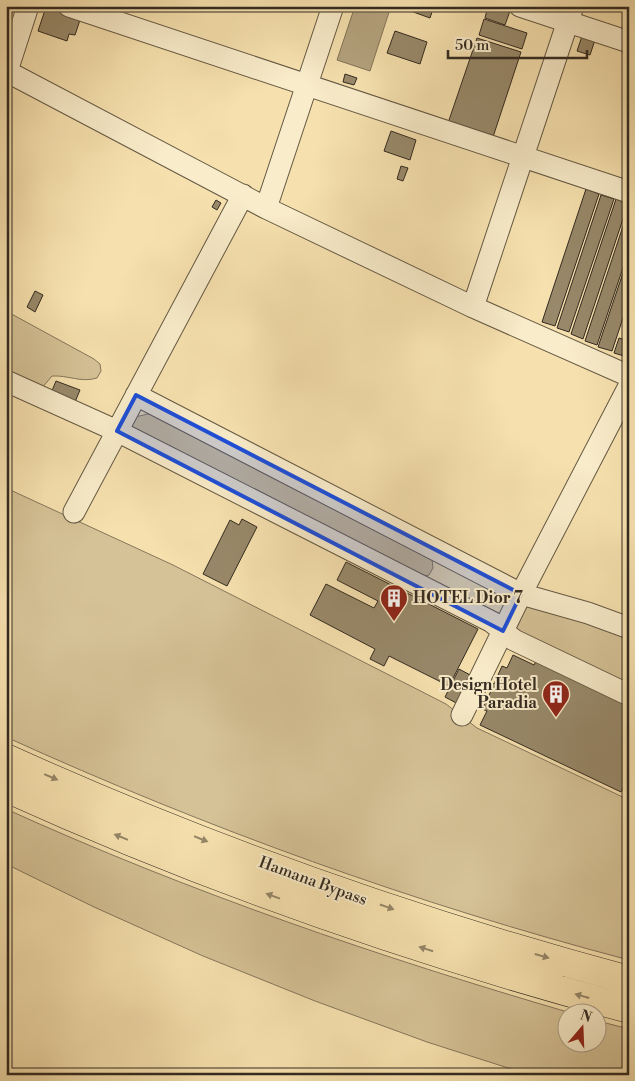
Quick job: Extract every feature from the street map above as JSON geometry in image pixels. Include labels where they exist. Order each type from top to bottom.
[{"type":"highway","name":"Hamana Bypass","points":[[6,758],[216,846],[309,880],[497,943],[629,980]]},
{"type":"highway","name":"Hamana Bypass","points":[[6,788],[114,834],[300,906],[489,969],[629,1009]]},
{"type":"street","points":[[28,6],[6,71],[266,208],[473,307],[629,376]]},
{"type":"street","points":[[70,6],[629,192]]},
{"type":"street","points":[[266,208],[334,6]]},
{"type":"street","points":[[520,6],[571,14],[629,42]]},
{"type":"street","points":[[473,307],[571,14]]},
{"type":"street","points":[[74,512],[243,195]]},
{"type":"street","points":[[6,381],[117,431],[492,622],[514,640],[629,695]]},
{"type":"street","points":[[462,715],[521,594],[629,386]]},
{"type":"street","points":[[136,395],[521,594],[588,613],[629,628]]},
{"type":"highlighted area","points":[[136,395],[521,594],[503,631],[117,431]]},
{"type":"shaded area","points":[[355,6],[391,6],[370,71],[337,60]]},
{"type":"shaded area","points":[[6,311],[94,359],[100,364],[101,371],[97,378],[85,380],[52,376],[41,389],[6,375]]},
{"type":"shaded area","points":[[152,413],[432,559],[433,568],[429,575],[420,577],[129,429],[135,417]]},
{"type":"shaded area","points":[[6,488],[173,565],[446,704],[477,728],[629,800],[629,960],[470,914],[313,862],[158,802],[6,737]]},
{"type":"shaded area","points":[[529,605],[629,636],[629,688],[516,631],[519,611]]},
{"type":"shaded area","points":[[6,809],[144,868],[285,921],[427,969],[558,1009],[558,1054],[608,1054],[608,1024],[629,1029],[629,1075],[530,1075],[427,1042],[315,1001],[203,956],[94,907],[6,864]]},
{"type":"building","points":[[406,6],[434,6],[430,18],[405,9]]},
{"type":"building","points":[[488,6],[495,6],[510,11],[505,25],[485,18]]},
{"type":"building","points":[[46,7],[75,16],[80,20],[75,35],[69,34],[67,41],[38,31]]},
{"type":"building","points":[[484,19],[527,33],[522,49],[479,35]]},
{"type":"building","points":[[395,31],[427,42],[420,64],[387,53]]},
{"type":"building","points":[[582,36],[595,40],[590,55],[577,51]]},
{"type":"building","points":[[477,38],[521,52],[493,137],[448,123]]},
{"type":"building","points":[[345,74],[357,78],[354,85],[343,82]]},
{"type":"building","points":[[391,131],[416,140],[410,160],[384,151]]},
{"type":"building","points":[[401,166],[408,168],[403,181],[397,179]]},
{"type":"building","points":[[586,189],[599,194],[555,326],[542,322]]},
{"type":"building","points":[[601,195],[614,199],[569,332],[557,328]]},
{"type":"building","points":[[616,199],[628,204],[583,339],[571,334]]},
{"type":"building","points":[[216,200],[221,203],[217,210],[212,207]]},
{"type":"building","points":[[629,208],[629,250],[597,345],[585,341]]},
{"type":"building","points":[[629,255],[629,300],[612,351],[598,347]]},
{"type":"building","points":[[35,291],[43,295],[35,312],[27,307]]},
{"type":"building","points":[[619,338],[629,341],[624,356],[614,353]]},
{"type":"building","points":[[56,381],[80,390],[75,402],[51,393]]},
{"type":"building","points":[[242,519],[257,527],[227,586],[203,574],[230,520],[239,525]]},
{"type":"building","name":"HOTEL Dior 7","points":[[346,562],[478,629],[449,686],[389,656],[384,666],[370,659],[375,649],[310,615],[326,584],[374,608],[378,601],[337,580]]},
{"type":"building","name":"Design Hotel Paradia","points":[[513,655],[534,665],[536,661],[629,705],[629,776],[621,792],[480,725],[487,711],[482,709],[491,691],[485,688],[488,682],[494,684],[502,666],[507,668]]},
{"type":"building","points":[[459,669],[474,677],[460,705],[445,697]]},
{"type":"place","name":"HOTEL Dior 7","points":[[394,622]]},
{"type":"place","name":"Design Hotel Paradia","points":[[556,718]]}]
